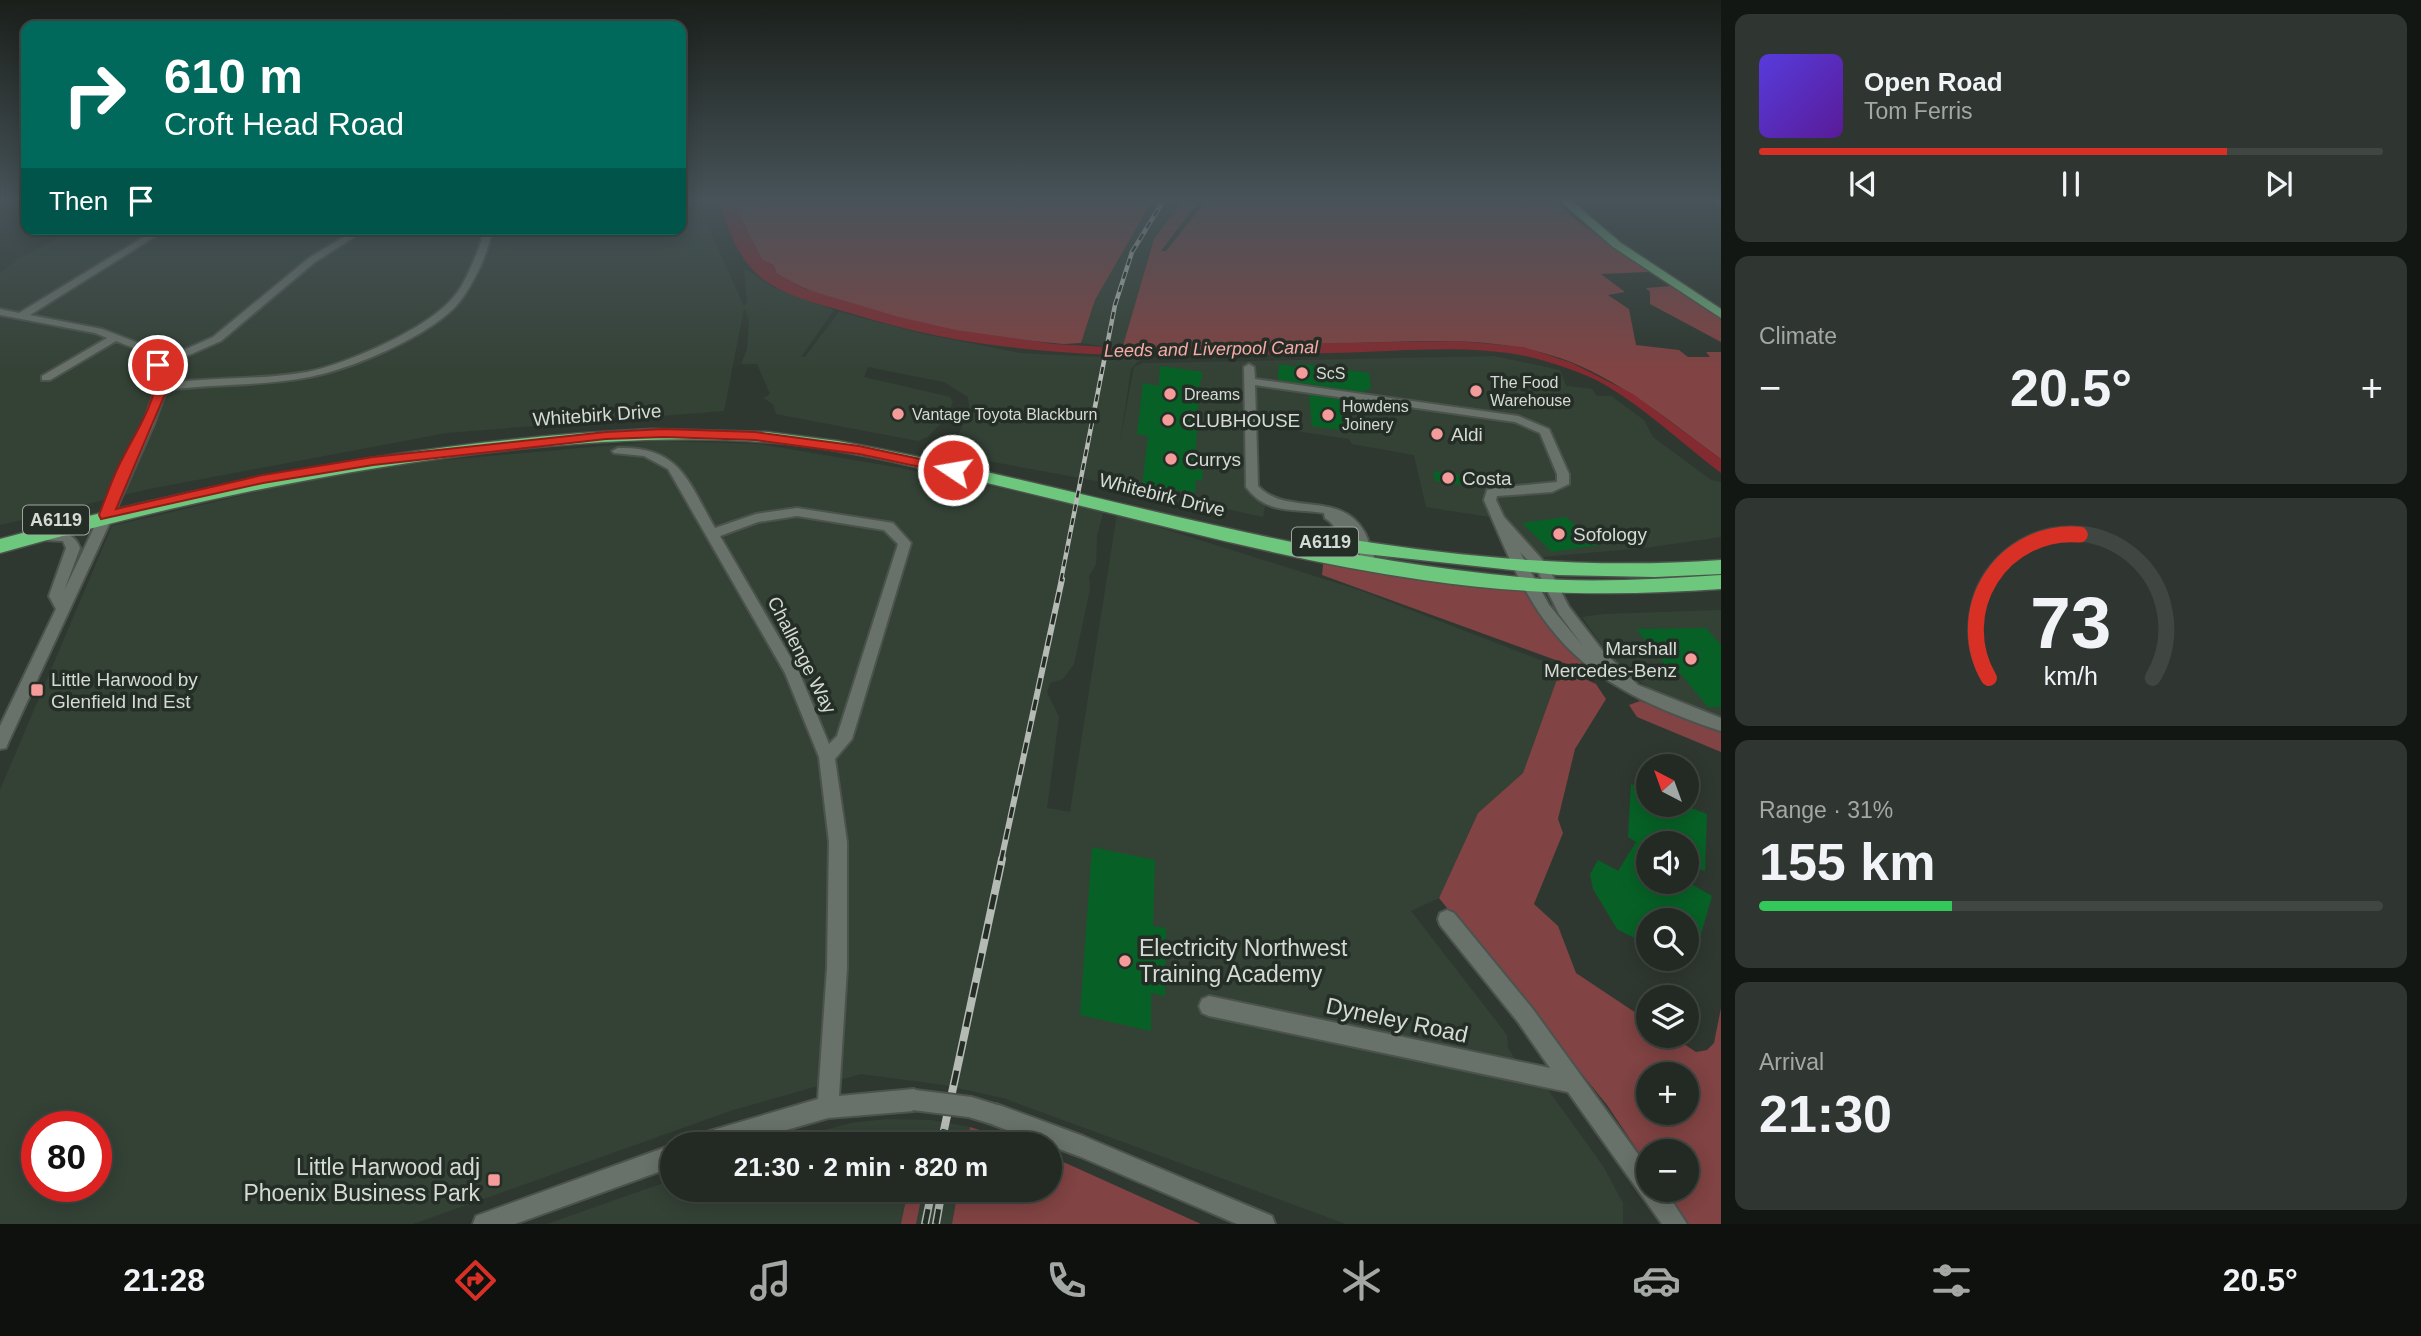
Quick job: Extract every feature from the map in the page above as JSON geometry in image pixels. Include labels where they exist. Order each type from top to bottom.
[{"type":"highway","name":"Whitebirk Drive","points":[[0,535],[263,479],[430,453],[664,433],[742,436],[859,450],[1345,553],[1551,588],[1670,588],[1721,582]]},
{"type":"highway","name":"Whitebirk Drive","points":[[0,546],[109,510]]},
{"type":"highway","name":"Whitebirk Drive","points":[[1368,557],[1520,567],[1659,572],[1721,567]]},
{"type":"main road","points":[[1632,255],[1721,314]]},
{"type":"street","points":[[22,316],[121,255]]},
{"type":"street","points":[[158,365],[217,340],[320,255]]},
{"type":"street","points":[[162,387],[296,376],[357,360],[426,325],[448,310],[471,281],[480,255]]},
{"type":"street","points":[[0,312],[98,331],[145,349],[164,374],[149,422],[122,473],[109,510],[0,743]]},
{"type":"street","points":[[46,378],[114,338]]},
{"type":"street","points":[[1249,367],[1252,487],[1255,492],[1271,501],[1337,512],[1359,529],[1368,557]]},
{"type":"street","points":[[1249,381],[1528,422],[1549,435],[1564,482],[1552,488],[1491,493],[1490,500],[1530,585],[1572,647],[1605,674],[1633,689],[1721,725]]},
{"type":"street","name":"Challenge Way","points":[[618,450],[640,450],[658,456],[673,467],[792,672],[827,757],[838,842],[836,968],[828,1107]]},
{"type":"street","points":[[1311,508],[1338,519],[1346,535],[1345,553]]},
{"type":"street","points":[[712,534],[756,518],[797,512],[888,526],[905,543],[844,739],[827,757]]},
{"type":"street","points":[[1497,517],[1542,568],[1551,588],[1598,655],[1633,689]]},
{"type":"street","points":[[30,537],[53,536],[72,541],[73,548],[57,596],[63,608]]},
{"type":"street","points":[[1447,919],[1525,1015],[1636,1169]]},
{"type":"street","name":"Dyneley Road","points":[[1209,1006],[1574,1083]]},
{"type":"street","points":[[744,1132],[828,1107],[914,1100],[970,1107],[1083,1147],[1264,1224]]},
{"type":"street","points":[[484,1224],[660,1160]]},
{"type":"street","points":[[1660,1202],[1676,1224]]},
{"type":"shaded area","points":[[25,255],[721,255],[744,306],[747,301],[744,270],[747,270],[773,287],[834,310],[801,357],[805,357],[839,312],[924,334],[1021,353],[1140,359],[1131,369],[1120,442],[1134,367],[1143,363],[1494,356],[1560,370],[1566,386],[1592,389],[1597,396],[1611,396],[1644,420],[1653,437],[1711,480],[1721,482],[1721,537],[1644,548],[1541,557],[1509,520],[1426,507],[1414,455],[1352,444],[1349,439],[1244,423],[1246,488],[1265,505],[1263,517],[1113,484],[961,456],[951,449],[970,411],[968,397],[944,382],[868,367],[864,377],[950,397],[953,402],[946,418],[928,437],[918,441],[776,414],[773,404],[763,398],[770,394],[757,364],[741,364],[747,349],[749,320],[744,308],[724,411],[446,433],[149,489],[0,525],[0,273]]},
{"type":"shaded area","points":[[760,255],[1121,255],[1095,300],[1081,343],[1064,344],[954,330],[877,314],[806,289],[776,273],[775,268],[762,260]]},
{"type":"shaded area","points":[[1121,255],[1150,255],[1122,349],[1081,343],[1095,300]]},
{"type":"shaded area","points":[[1149,255],[1625,255],[1649,272],[1601,274],[1625,292],[1608,295],[1629,309],[1636,345],[1679,350],[1688,357],[1710,357],[1706,352],[1721,352],[1721,459],[1649,406],[1592,371],[1545,353],[1518,347],[1437,341],[1122,349]]},
{"type":"shaded area","points":[[1671,286],[1721,319],[1721,342],[1650,304],[1650,292],[1646,288]]},
{"type":"shaded area","points":[[660,441],[759,444],[901,468],[1104,510],[1097,535],[1096,564],[1089,576],[1090,589],[1074,664],[1063,679],[1050,683],[1047,692],[1059,717],[1047,808],[1070,812],[1117,514],[1359,590],[1561,668],[1523,773],[1478,813],[1439,898],[1411,911],[1507,1035],[1508,1048],[1531,1083],[1546,1087],[1603,1166],[1623,1203],[1623,1224],[1346,1224],[1003,1098],[944,1085],[861,1074],[733,1110],[671,1132],[660,1132],[660,1136],[413,1224],[0,1224],[0,790],[112,526],[313,479],[433,461]]},
{"type":"shaded area","points":[[1324,556],[1529,585],[1550,618],[1624,685],[1322,575]]},
{"type":"shaded area","points":[[1721,610],[1721,718],[1647,687],[1614,662],[1582,617],[1604,614]]},
{"type":"shaded area","points":[[1561,668],[1596,684],[1606,699],[1575,749],[1558,819],[1563,833],[1534,904],[1558,926],[1576,973],[1636,1013],[1636,1048],[1690,1048],[1696,1052],[1707,1050],[1714,1043],[1721,1008],[1721,1224],[1688,1224],[1673,1202],[1699,1202],[1699,1139],[1636,1139],[1636,1148],[1607,1105],[1439,898],[1478,813],[1523,773]]},
{"type":"shaded area","points":[[1640,701],[1721,732],[1721,752],[1637,717],[1629,705]]},
{"type":"shaded area","points":[[888,1119],[931,1120],[970,1127],[969,1132],[817,1132],[851,1123]]},
{"type":"shaded area","points":[[970,1127],[986,1132],[969,1132]]},
{"type":"shaded area","points":[[1062,1161],[1201,1224],[952,1224],[956,1202],[1062,1202]]},
{"type":"shaded area","points":[[660,1184],[660,1202],[956,1202],[952,1224],[547,1224]]},
{"type":"shaded area","points":[[906,1202],[921,1202],[916,1224],[901,1224]]},
{"type":"water","name":"Leeds and Liverpool Canal","points":[[741,255],[760,255],[774,265],[776,273],[805,289],[899,317],[956,330],[1054,344],[1141,349],[1150,346],[1458,341],[1524,347],[1572,363],[1633,394],[1721,459],[1721,473],[1622,395],[1589,377],[1530,357],[1456,349],[1153,356],[1035,350],[976,343],[918,332],[793,295],[780,290],[758,275]]},
{"type":"building","points":[[1297,363],[1369,373],[1371,388],[1363,392],[1278,380],[1279,364],[1297,367]]},
{"type":"building","points":[[1160,366],[1203,372],[1199,387],[1196,449],[1197,469],[1203,470],[1202,481],[1196,480],[1195,493],[1142,485],[1148,436],[1137,434],[1143,383],[1159,386]]},
{"type":"building","name":"Howdens Joinery","points":[[1309,395],[1343,400],[1347,431],[1312,426]]},
{"type":"building","name":"Costa","points":[[1433,471],[1461,475],[1463,485],[1435,481]]},
{"type":"building","name":"Sofology","points":[[1566,517],[1598,545],[1552,552],[1522,523]]},
{"type":"building","name":"Marshall Mercedes-Benz","points":[[1706,628],[1721,645],[1721,707],[1708,707],[1681,674],[1673,674],[1636,629]]},
{"type":"building","points":[[1631,784],[1636,786],[1636,817],[1699,817],[1699,811],[1707,814],[1705,871],[1699,869],[1699,831],[1636,831],[1636,842],[1628,837]]},
{"type":"building","points":[[1636,842],[1636,894],[1699,894],[1699,888],[1712,896],[1699,941],[1699,908],[1636,908],[1636,939],[1617,929],[1593,889],[1590,874],[1598,860],[1618,871]]},
{"type":"building","name":"Electricity Northwest Training Academy","points":[[1092,847],[1155,860],[1153,926],[1166,928],[1165,996],[1151,993],[1151,1031],[1080,1015]]},
{"type":"railway","points":[[1061,580],[1115,305],[1131,255]]},
{"type":"railway","points":[[1001,861],[1062,579]]},
{"type":"railway","points":[[944,1132],[1002,859]]},
{"type":"railway","points":[[925,1224],[930,1202]]},
{"type":"railway","points":[[936,1224],[940,1202]]},
{"type":"place","name":"ScS","points":[[1302,373]]},
{"type":"place","name":"The Food Warehouse","points":[[1476,391]]},
{"type":"place","name":"Dreams","points":[[1170,394]]},
{"type":"place","name":"Vantage Toyota Blackburn","points":[[898,414]]},
{"type":"place","name":"Howdens Joinery","points":[[1328,415]]},
{"type":"place","name":"CLUBHOUSE","points":[[1168,420]]},
{"type":"place","name":"Aldi","points":[[1437,434]]},
{"type":"place","name":"Currys","points":[[1171,459]]},
{"type":"place","name":"Costa","points":[[1448,478]]},
{"type":"place","name":"Sofology","points":[[1559,534]]},
{"type":"place","name":"Marshall Mercedes-Benz","points":[[1691,659]]},
{"type":"place","name":"Little Harwood by Glenfield Ind Est","points":[[37,690]]},
{"type":"place","name":"Electricity Northwest Training Academy","points":[[1125,961]]},
{"type":"place","name":"Little Harwood adj Phoenix Business Park","points":[[494,1180]]},
{"type":"route","points":[[158,365],[164,374],[162,387],[149,422],[122,473],[106,515],[263,479],[373,461],[606,436],[664,433],[755,436],[859,450],[953,470]]}]
